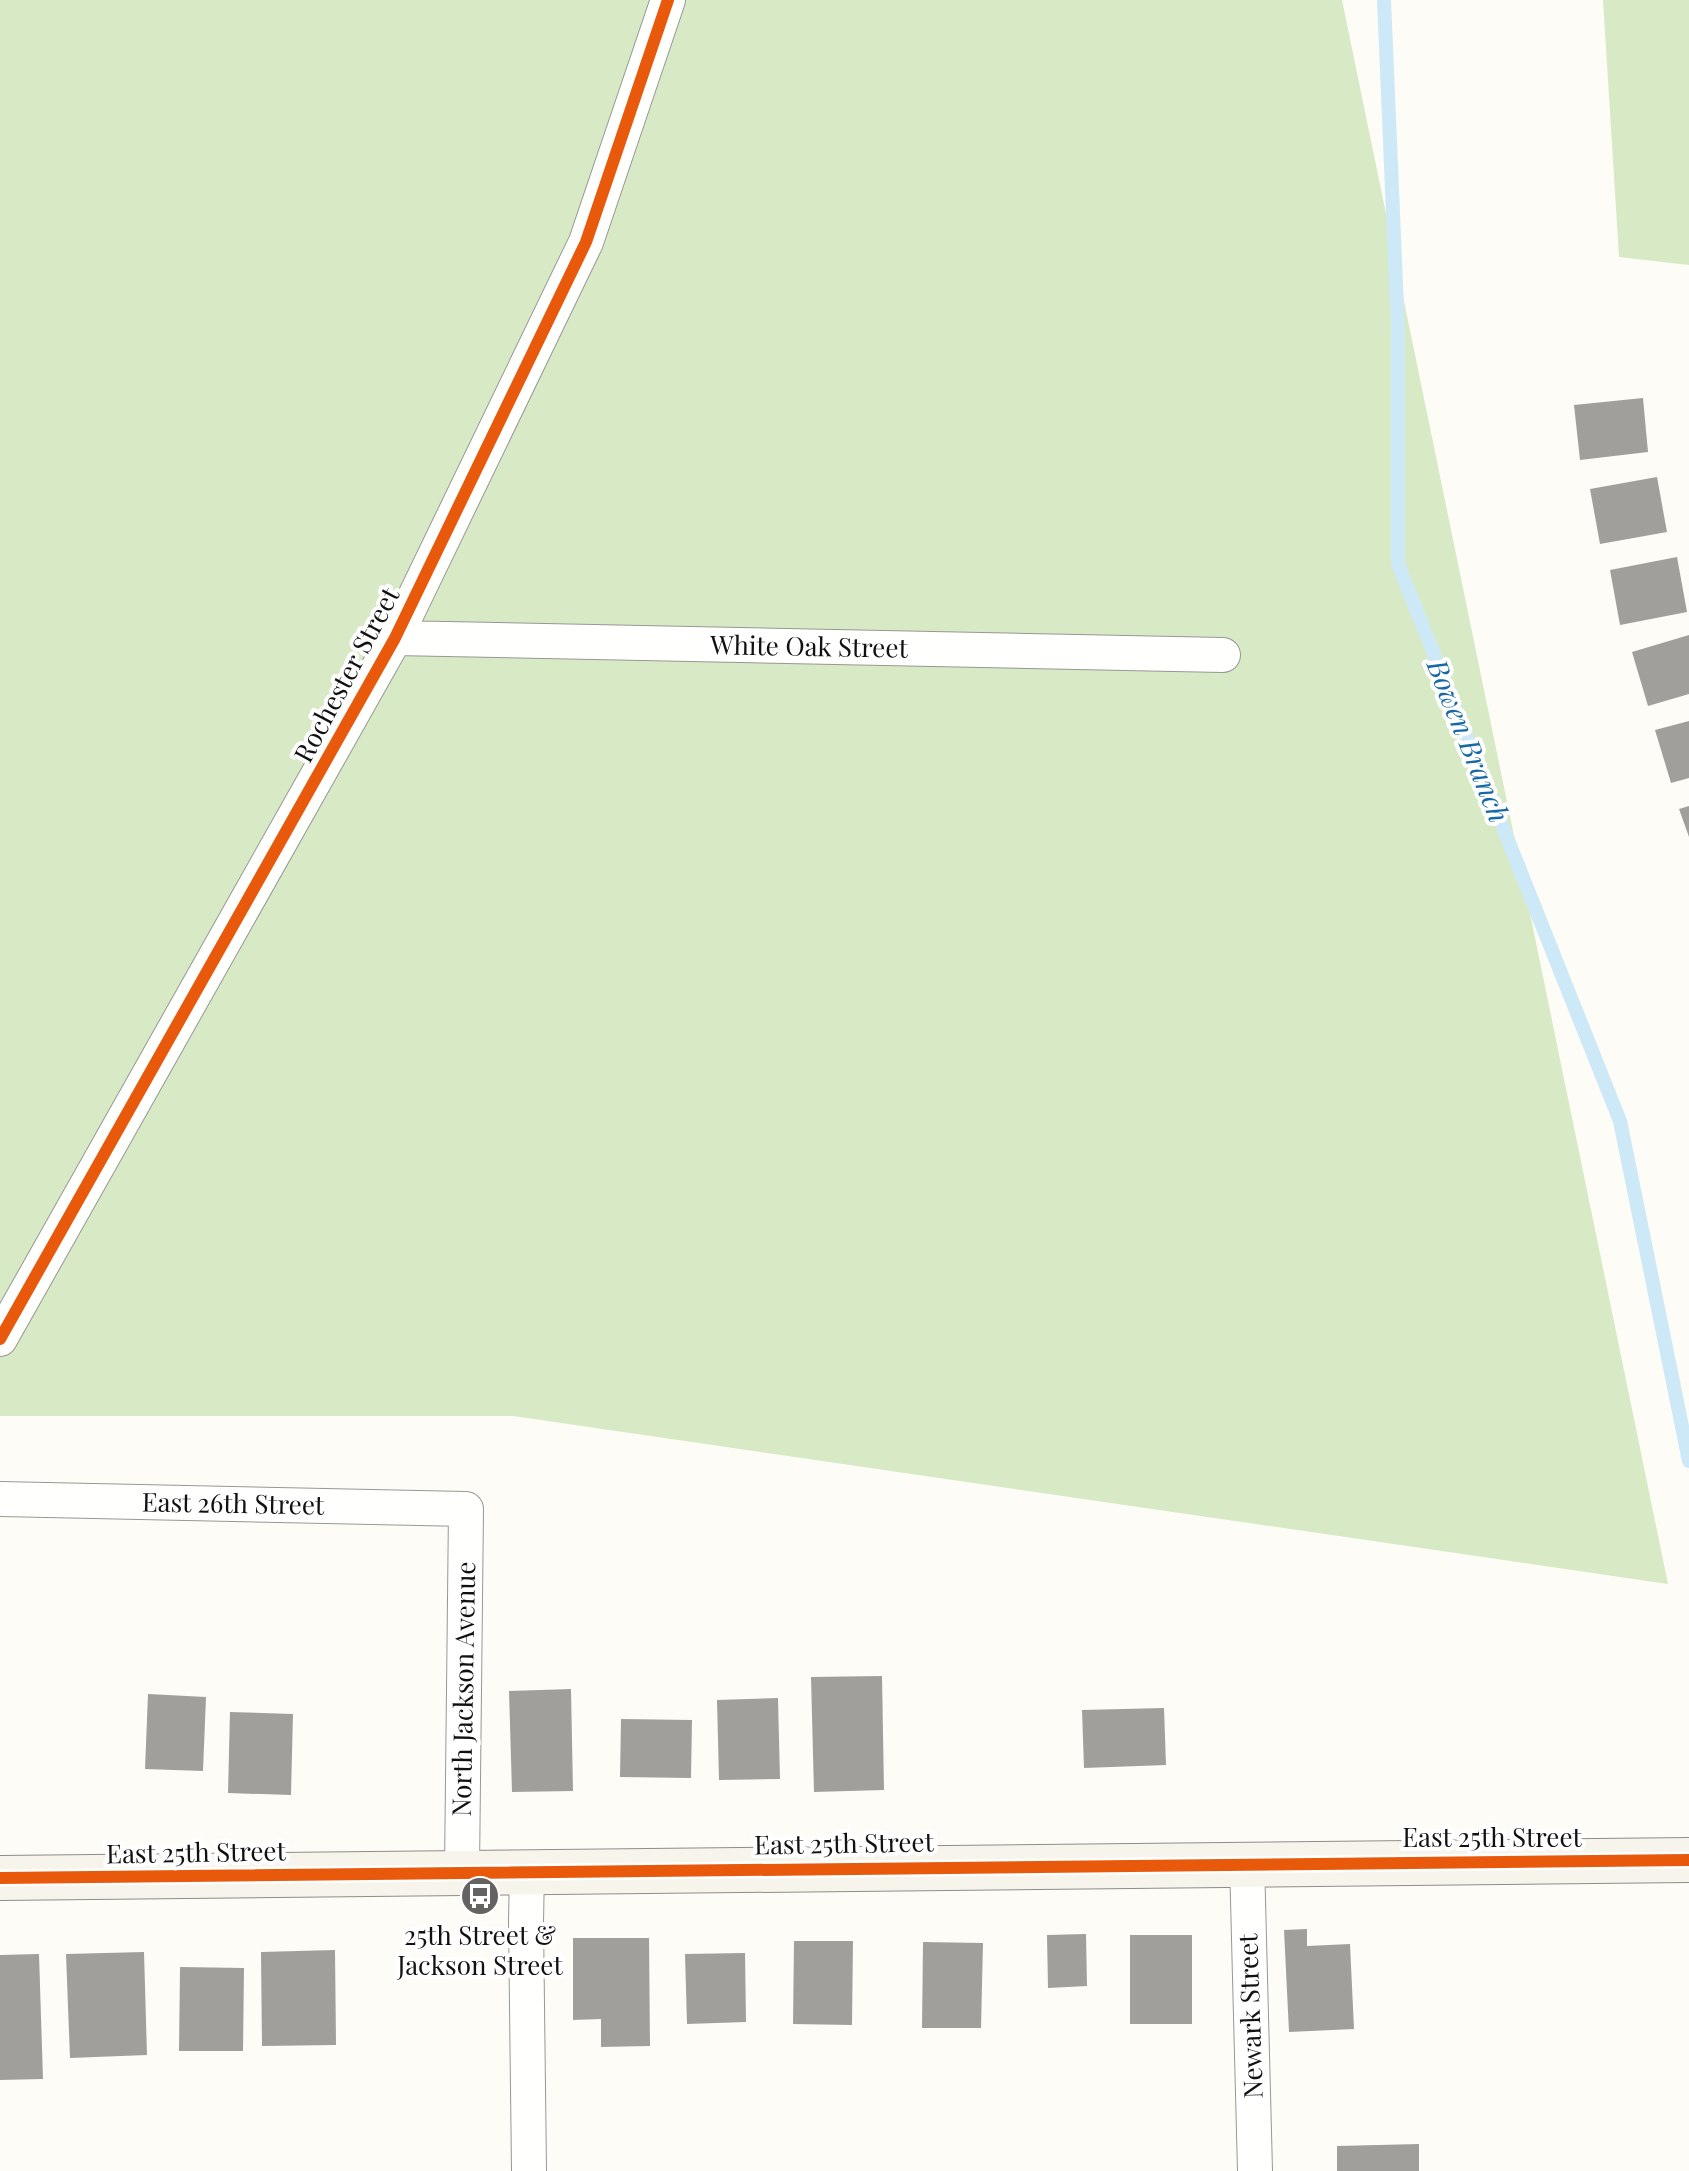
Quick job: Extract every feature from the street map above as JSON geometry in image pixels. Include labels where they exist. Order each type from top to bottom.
[{"type":"street","name":"Rochester Street","points":[[0,1339],[395,638],[586,242],[668,0]]},
{"type":"street","name":"White Oak Street","points":[[395,638],[1223,655]]},
{"type":"street","name":"East 26th Street","points":[[0,1499],[466,1509]]},
{"type":"street","name":"North Jackson Avenue","points":[[462,1870],[466,1509]]},
{"type":"street","name":"East 25th Street","points":[[0,1878],[1247,1861],[1689,1860]]},
{"type":"street","name":"Newark Street","points":[[1247,1861],[1255,2171]]},
{"type":"street","points":[[527,1870],[529,2171]]},
{"type":"green space","points":[[0,0],[1342,0],[1668,1584],[513,1416],[0,1416]]},
{"type":"green space","points":[[1603,0],[1689,0],[1689,265],[1619,257]]},
{"type":"building","points":[[1643,398],[1648,452],[1580,460],[1574,405]]},
{"type":"building","points":[[1657,477],[1667,532],[1600,544],[1590,489]]},
{"type":"building","points":[[1677,557],[1687,612],[1620,625],[1610,570]]},
{"type":"building","points":[[1689,635],[1689,694],[1648,706],[1632,652]]},
{"type":"building","points":[[1689,721],[1689,778],[1671,783],[1655,730]]},
{"type":"building","points":[[1689,806],[1689,837],[1679,809]]},
{"type":"building","points":[[882,1676],[884,1790],[814,1792],[811,1677]]},
{"type":"building","points":[[571,1689],[573,1791],[512,1792],[509,1691]]},
{"type":"building","points":[[148,1694],[206,1697],[203,1771],[145,1769]]},
{"type":"building","points":[[778,1698],[780,1779],[719,1780],[717,1700]]},
{"type":"building","points":[[1164,1708],[1166,1765],[1084,1768],[1082,1710]]},
{"type":"building","points":[[230,1712],[293,1714],[291,1795],[228,1793]]},
{"type":"building","points":[[621,1719],[692,1720],[691,1778],[620,1777]]},
{"type":"building","points":[[1307,1929],[1307,1946],[1350,1944],[1354,2029],[1289,2032],[1284,1930]]},
{"type":"building","points":[[1086,1934],[1087,1986],[1048,1988],[1047,1935]]},
{"type":"building","points":[[1130,1935],[1192,1935],[1192,2024],[1130,2024]]},
{"type":"building","points":[[573,1938],[649,1938],[650,2046],[601,2047],[601,2019],[573,2020]]},
{"type":"building","points":[[794,1941],[853,1941],[852,2025],[793,2024]]},
{"type":"building","points":[[923,1942],[983,1943],[981,2028],[922,2028]]},
{"type":"building","points":[[335,1950],[336,2045],[262,2046],[261,1952]]},
{"type":"building","points":[[144,1952],[147,2055],[70,2058],[66,1954]]},
{"type":"building","points":[[745,1953],[746,2022],[687,2024],[685,1954]]},
{"type":"building","points":[[39,1954],[43,2079],[0,2080],[0,1955]]},
{"type":"building","points":[[180,1967],[244,1968],[243,2051],[179,2051]]},
{"type":"building","points":[[1419,2144],[1419,2171],[1337,2171],[1337,2146]]},
{"type":"waterway","name":"Bowen Branch","points":[[1384,0],[1398,331],[1398,564],[1620,1121],[1689,1461]]},
{"type":"cycle path","points":[[0,1339],[395,638],[586,242],[668,0]]},
{"type":"cycle path","points":[[0,1878],[844,1866],[1689,1860]]},
{"type":"place","name":"25th Street & Jackson Street","points":[[480,1896]]}]
